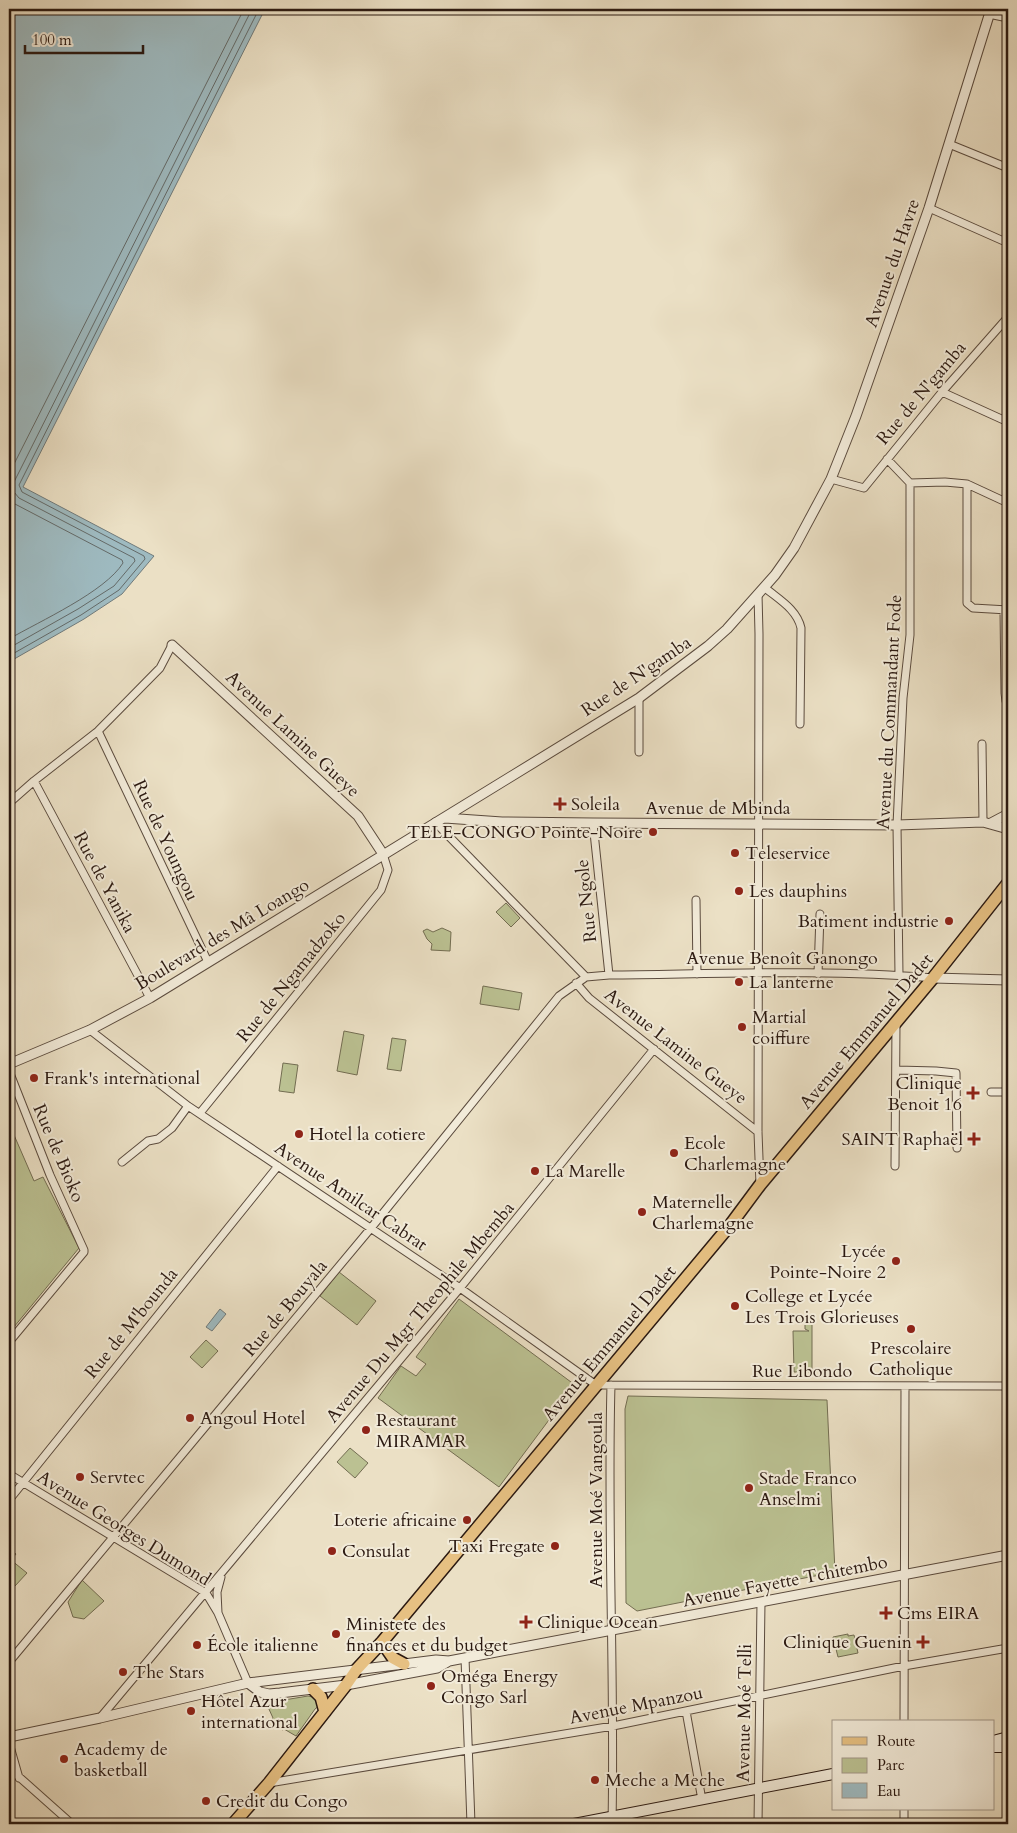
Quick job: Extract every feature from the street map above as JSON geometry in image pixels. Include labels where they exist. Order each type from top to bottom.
[{"type":"main road","name":"Avenue Emmanuel Dadet","points":[[233,1824],[269,1783],[357,1669],[382,1642],[731,1224],[760,1186],[933,978],[1008,883]]},
{"type":"main road","points":[[382,1642],[393,1658],[404,1664]]},
{"type":"main road","points":[[313,1689],[321,1697],[325,1712]]},
{"type":"main road","points":[[994,1741],[1008,1736]]},
{"type":"main road","points":[[994,1747],[1008,1747]]},
{"type":"main road","points":[[574,1824],[612,1821],[702,1800],[832,1774]]},
{"type":"street","points":[[990,11],[1008,17]]},
{"type":"street","name":"Avenue du Havre","points":[[808,521],[831,478],[856,416],[929,208],[990,11]]},
{"type":"street","points":[[949,144],[1008,168]]},
{"type":"street","points":[[929,208],[1008,243]]},
{"type":"street","name":"Rue de N'gamba","points":[[831,478],[864,488],[942,392],[1008,317]]},
{"type":"street","points":[[1000,326],[1008,330]]},
{"type":"street","points":[[942,392],[1008,422]]},
{"type":"street","points":[[887,459],[910,483],[945,482],[967,484],[1008,503]]},
{"type":"street","name":"Avenue du Commandant Fode","points":[[899,975],[897,825],[903,698],[910,635],[910,483]]},
{"type":"street","points":[[967,484],[967,603],[973,608],[1006,610],[1005,692],[1008,703]]},
{"type":"street","name":"Rue de N'gamba","points":[[445,818],[639,698],[708,646],[727,629],[775,575],[794,548],[808,521]]},
{"type":"street","points":[[760,1186],[758,973],[761,591],[786,605],[799,620],[800,724]]},
{"type":"street","points":[[9,804],[34,781],[98,731],[160,668],[172,645]]},
{"type":"street","name":"Avenue Lamine Gueye","points":[[172,645],[358,816],[383,854]]},
{"type":"street","points":[[639,698],[639,752]]},
{"type":"street","name":"Rue de Youngou","points":[[98,731],[208,962]]},
{"type":"street","points":[[982,744],[987,822]]},
{"type":"street","name":"Rue de Yanika","points":[[34,781],[150,998]]},
{"type":"street","name":"Avenue de Mbinda","points":[[445,818],[502,822],[897,825],[987,822],[1008,814]]},
{"type":"street","name":"Boulevard des Mâ Loango","points":[[9,1064],[90,1030],[150,998],[435,822],[445,818]]},
{"type":"street","name":"Avenue Lamine Gueye","points":[[435,822],[586,977]]},
{"type":"street","name":"Avenue de Mbinda","points":[[987,822],[1008,829]]},
{"type":"street","name":"Rue Ngole","points":[[593,823],[609,975]]},
{"type":"street","name":"Rue de Ngamadzoko","points":[[200,1113],[381,890],[388,870],[383,854]]},
{"type":"street","points":[[696,900],[697,974]]},
{"type":"street","points":[[818,974],[820,914]]},
{"type":"street","name":"Avenue Benoît Ganongo","points":[[586,977],[758,973],[899,975],[1008,980]]},
{"type":"street","name":"Rue de Bouyala","points":[[9,1662],[371,1228],[548,1009],[559,996],[586,977]]},
{"type":"street","name":"Avenue Lamine Gueye","points":[[576,983],[589,998],[758,1132]]},
{"type":"street","points":[[895,1166],[896,1023]]},
{"type":"street","name":"Avenue Amilcar Cabrat","points":[[90,1030],[188,1106],[460,1288],[596,1385]]},
{"type":"street","name":"Avenue Du Mgr Theophile Mbemba","points":[[206,1593],[460,1288],[654,1049]]},
{"type":"street","points":[[897,1070],[936,1070],[956,1073],[957,1148]]},
{"type":"street","name":"Rue de Bioko","points":[[9,1071],[50,1175],[84,1246],[84,1252],[9,1342]]},
{"type":"street","points":[[990,1092],[1008,1092]]},
{"type":"street","points":[[122,1162],[143,1145],[158,1139],[172,1128],[188,1106]]},
{"type":"street","name":"Rue de M'bounda","points":[[9,1500],[278,1166]]},
{"type":"street","name":"Rue Libondo","points":[[596,1385],[1008,1386]]},
{"type":"street","name":"Avenue Moé Vangoula","points":[[611,1385],[610,1630],[613,1726],[612,1821]]},
{"type":"street","points":[[904,1720],[905,1387]]},
{"type":"street","name":"Avenue Georges Dumond","points":[[9,1474],[206,1593],[218,1613],[248,1683]]},
{"type":"street","name":"Avenue Fayette Tchitembo","points":[[9,1737],[100,1718],[248,1683],[436,1660],[450,1661],[1008,1555]]},
{"type":"street","name":"Avenue Georges Dumond","points":[[218,1613],[218,1592],[222,1574]]},
{"type":"street","points":[[100,1718],[206,1593]]},
{"type":"street","name":"Avenue Moé Telli","points":[[758,1824],[760,1602]]},
{"type":"street","name":"Avenue Mpanzou","points":[[269,1783],[613,1726],[904,1666],[1008,1648]]},
{"type":"street","points":[[465,1658],[471,1824]]},
{"type":"street","name":"Avenue Fayette Tchitembo","points":[[248,1683],[260,1692],[269,1694],[346,1685],[437,1668],[450,1661]]},
{"type":"street","points":[[686,1711],[702,1800]]},
{"type":"street","points":[[9,1743],[20,1778]]},
{"type":"street","points":[[9,1768],[72,1824]]},
{"type":"street","points":[[904,1810],[904,1824]]},
{"type":"green space","points":[[506,903],[520,918],[511,927],[496,912]]},
{"type":"green space","points":[[442,928],[451,932],[450,951],[431,950],[432,944],[423,931],[427,929],[433,932]]},
{"type":"green space","points":[[483,986],[522,993],[519,1010],[480,1004]]},
{"type":"green space","points":[[344,1031],[364,1035],[357,1075],[337,1071]]},
{"type":"green space","points":[[392,1038],[406,1040],[401,1071],[387,1069]]},
{"type":"green space","points":[[283,1063],[298,1065],[294,1093],[279,1091]]},
{"type":"green space","points":[[14,1135],[34,1181],[43,1177],[79,1248],[9,1333],[9,1137]]},
{"type":"green space","points":[[339,1272],[376,1301],[357,1325],[320,1296]]},
{"type":"green space","points":[[459,1299],[575,1385],[499,1487],[378,1398],[401,1366],[416,1376],[426,1364],[416,1357]]},
{"type":"green space","points":[[805,1323],[812,1323],[812,1372],[794,1372],[793,1331],[809,1331],[805,1329]]},
{"type":"green space","points":[[206,1340],[218,1351],[202,1368],[190,1357]]},
{"type":"green space","points":[[628,1396],[827,1400],[835,1572],[637,1611],[626,1603],[625,1409]]},
{"type":"green space","points":[[350,1448],[368,1463],[355,1478],[337,1462]]},
{"type":"green space","points":[[9,1548],[16,1554],[11,1560],[27,1573],[15,1586],[9,1582]]},
{"type":"green space","points":[[82,1580],[104,1601],[84,1619],[73,1617],[68,1602]]},
{"type":"green space","points":[[848,1634],[848,1636],[854,1635],[858,1653],[838,1657],[833,1637]]},
{"type":"green space","points":[[308,1696],[317,1698],[320,1705],[315,1709],[296,1736],[284,1729],[282,1730],[272,1719],[268,1707],[272,1702]]},
{"type":"water","points":[[9,9],[265,9],[23,487],[154,556],[122,594],[84,619],[9,662]]},
{"type":"water","points":[[220,1309],[226,1314],[212,1331],[206,1327]]},
{"type":"place","name":"Soleila","points":[[560,804]]},
{"type":"place","name":"TELE-CONGO Pointe-Noire","points":[[653,832]]},
{"type":"place","name":"Teleservice","points":[[735,853]]},
{"type":"place","name":"Les dauphins","points":[[739,891]]},
{"type":"place","name":"Batiment industrie","points":[[949,921]]},
{"type":"place","name":"La lanterne","points":[[739,982]]},
{"type":"place","name":"Martial coiffure","points":[[742,1027]]},
{"type":"place","name":"Frank's international","points":[[34,1078]]},
{"type":"place","name":"Clinique Benoit 16","points":[[973,1093]]},
{"type":"place","name":"Hotel la cotiere","points":[[299,1134]]},
{"type":"place","name":"SAINT Raphaël","points":[[974,1139]]},
{"type":"place","name":"Ecole Charlemagne","points":[[674,1153]]},
{"type":"place","name":"La Marelle","points":[[535,1171]]},
{"type":"place","name":"Maternelle Charlemagne","points":[[642,1212]]},
{"type":"place","name":"Lycée Pointe-Noire 2","points":[[896,1261]]},
{"type":"place","name":"College et Lycée Les Trois Glorieuses","points":[[735,1306]]},
{"type":"place","name":"Prescolaire Catholique","points":[[911,1329]]},
{"type":"place","name":"Angoul Hotel","points":[[190,1418]]},
{"type":"place","name":"Restaurant MIRAMAR","points":[[366,1430]]},
{"type":"place","name":"Servtec","points":[[80,1477]]},
{"type":"place","name":"Stade Franco Anselmi","points":[[749,1488]]},
{"type":"place","name":"Loterie africaine","points":[[467,1520]]},
{"type":"place","name":"Taxi Fregate","points":[[555,1546]]},
{"type":"place","name":"Consulat","points":[[332,1551]]},
{"type":"place","name":"Cms EIRA","points":[[886,1613]]},
{"type":"place","name":"Clinique Ocean","points":[[526,1622]]},
{"type":"place","name":"Ministete des finances et du budget","points":[[336,1634]]},
{"type":"place","name":"Clinique Guenin","points":[[923,1642]]},
{"type":"place","name":"École italienne","points":[[197,1645]]},
{"type":"place","name":"The Stars","points":[[123,1672]]},
{"type":"place","name":"Oméga Energy Congo Sarl","points":[[431,1686]]},
{"type":"place","name":"Hôtel Azur international","points":[[191,1711]]},
{"type":"place","name":"Academy de basketball","points":[[64,1759]]},
{"type":"place","name":"Meche a Meche","points":[[595,1780]]},
{"type":"place","name":"Credit du Congo","points":[[206,1801]]}]
